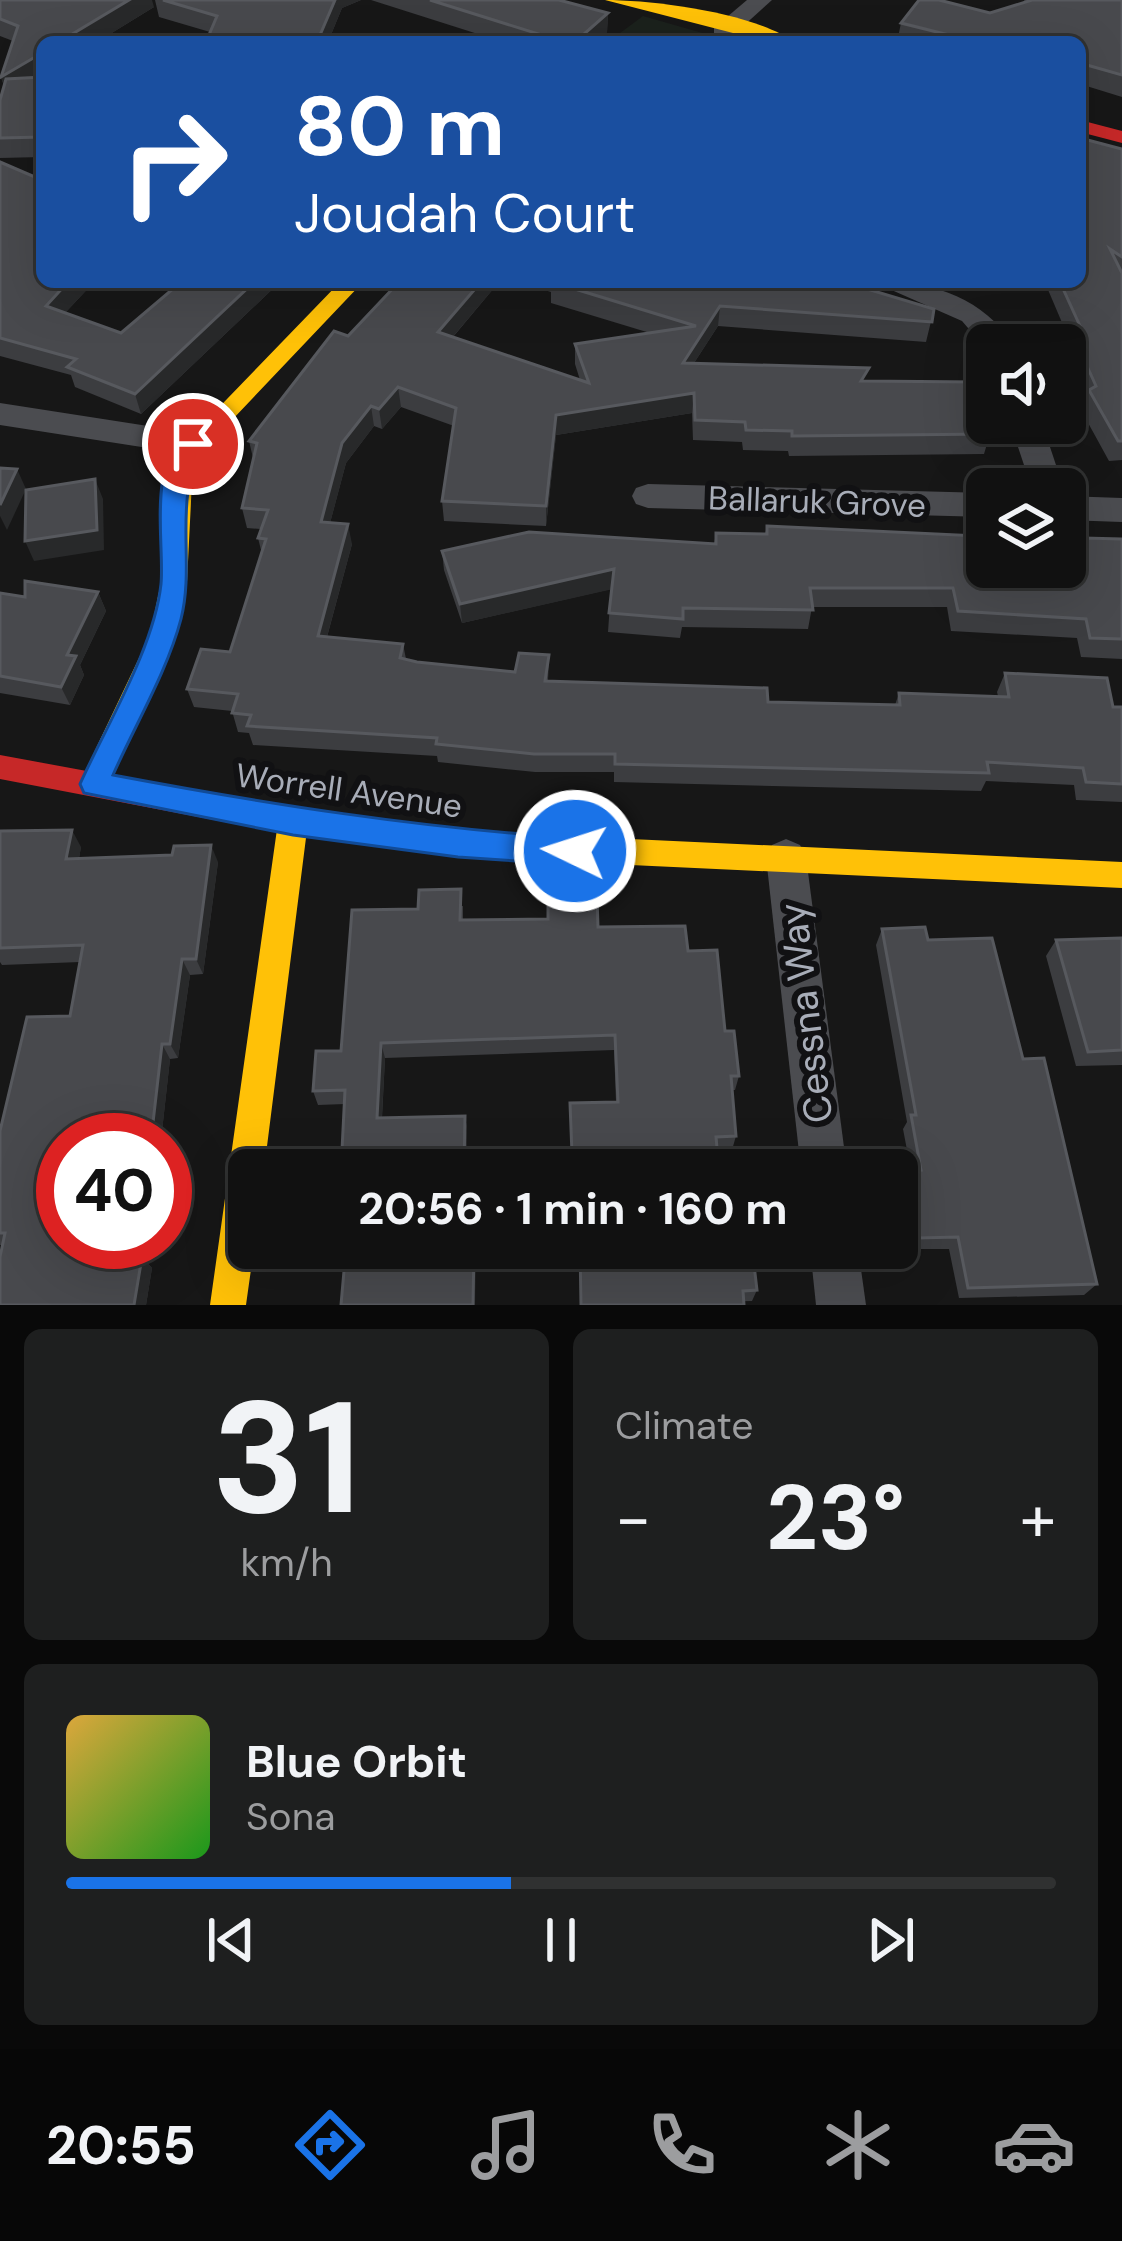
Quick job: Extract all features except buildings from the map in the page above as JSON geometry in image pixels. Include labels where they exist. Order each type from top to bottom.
[{"type":"street","points":[[613,0],[640,13],[741,34]]},
{"type":"street","points":[[741,34],[761,0]]},
{"type":"street","points":[[741,34],[773,0]]},
{"type":"street","points":[[1086,128],[1122,137]]},
{"type":"street","points":[[94,784],[167,622],[175,582],[173,491],[181,460],[346,288]]},
{"type":"street","points":[[910,288],[972,314],[981,324]]},
{"type":"street","points":[[0,414],[193,444]]},
{"type":"street","name":"Ballaruk Grove","points":[[648,496],[966,505]]},
{"type":"street","points":[[1086,509],[1122,510]]},
{"type":"street","name":"Worrell Avenue","points":[[0,767],[293,822],[458,844],[1122,875]]},
{"type":"street","points":[[228,1305],[293,822]]},
{"type":"street","name":"Cessna Way","points":[[786,856],[821,1149]]},
{"type":"street","points":[[837,1269],[841,1305]]},
{"type":"shaded area","points":[[643,16],[713,36],[616,36]]},
{"type":"traffic: slow","points":[[614,0],[767,36]]},
{"type":"traffic: slow","points":[[94,784],[163,635],[174,582],[181,459],[346,288]]},
{"type":"traffic: slow","points":[[228,1305],[293,822]]},
{"type":"traffic: slow","points":[[484,845],[1122,875]]},
{"type":"traffic: jam","points":[[1086,128],[1122,137]]},
{"type":"traffic: jam","points":[[0,767],[293,822],[484,845]]},
{"type":"route","points":[[193,444],[181,460],[173,491],[175,582],[167,622],[94,784],[293,822],[458,844],[575,851]]}]
